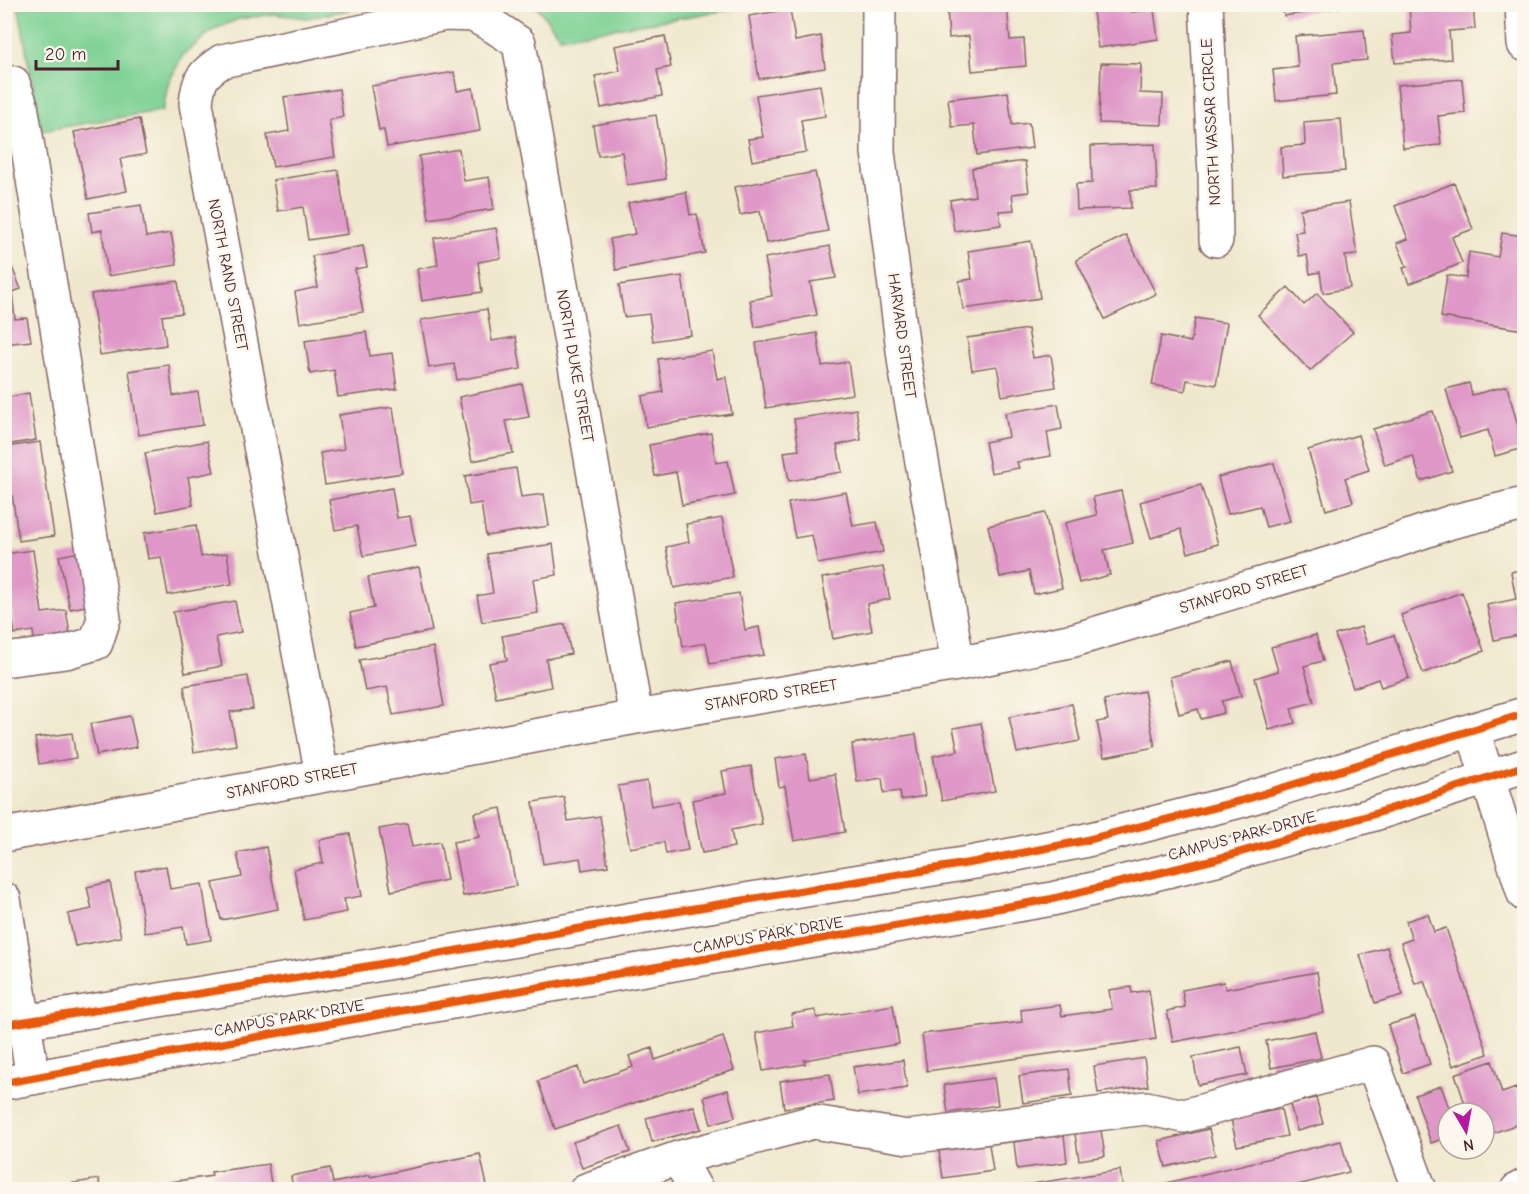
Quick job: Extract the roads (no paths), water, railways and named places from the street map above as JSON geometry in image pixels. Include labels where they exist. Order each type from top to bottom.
[{"type":"street","name":"HARVARD STREET","points":[[879,4],[878,152],[905,366],[958,664]]},
{"type":"street","name":"NORTH VASSAR CIRCLE","points":[[1206,4],[1215,173],[1216,240]]},
{"type":"street","points":[[1522,4],[1524,44]]},
{"type":"street","name":"NORTH RAND STREET","points":[[322,775],[198,116],[197,87],[205,72],[222,61],[434,16],[473,15],[495,27]]},
{"type":"street","name":"NORTH DUKE STREET","points":[[495,27],[519,43],[636,717]]},
{"type":"street","points":[[4,82],[13,83],[21,105],[104,618],[96,643],[66,652],[4,660]]},
{"type":"street","name":"STANFORD STREET","points":[[4,835],[636,717],[958,664],[1074,640],[1341,560],[1451,522],[1524,504]]},
{"type":"street","points":[[14,1024],[382,964],[656,915],[975,862],[1072,843],[1240,801],[1524,714]]},
{"type":"street","points":[[1473,731],[1524,894]]},
{"type":"street","name":"CAMPUS PARK DRIVE","points":[[19,1081],[377,1015],[1052,899],[1216,859],[1524,766]]},
{"type":"street","points":[[4,899],[19,1081]]},
{"type":"street","points":[[586,1190],[678,1158],[813,1122],[908,1137],[1146,1108],[1184,1116],[1373,1063],[1420,1190]]},
{"type":"street","points":[[678,1158],[696,1190]]},
{"type":"street","points":[[1517,1190],[1524,1186]]}]
